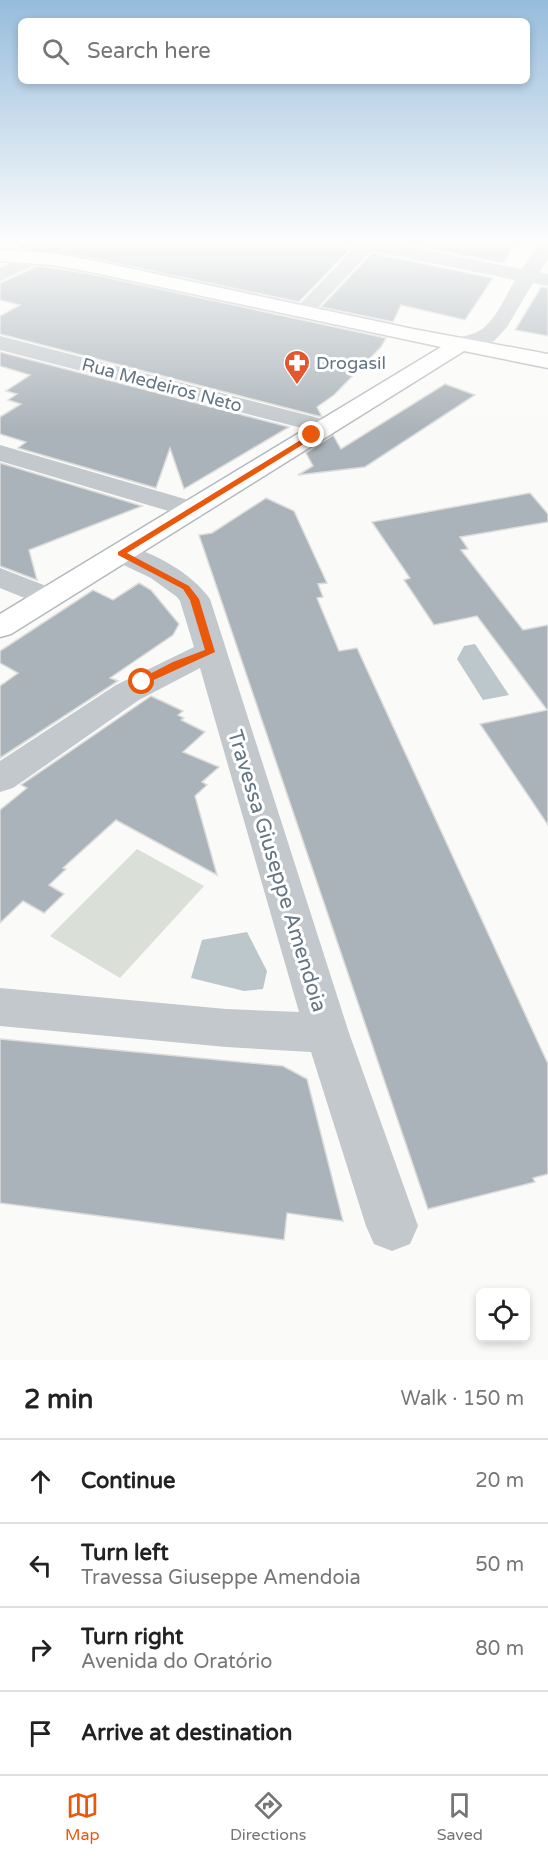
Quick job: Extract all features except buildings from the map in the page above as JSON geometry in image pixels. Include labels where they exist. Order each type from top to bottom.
[{"type":"main road","points":[[269,304],[459,345],[548,361]]},
{"type":"main road","points":[[0,627],[459,345]]},
{"type":"street","points":[[304,312],[311,304]]},
{"type":"street","points":[[459,345],[486,336],[515,304]]},
{"type":"street","name":"Rua Medeiros Neto","points":[[0,342],[325,427]]},
{"type":"street","points":[[0,453],[192,510]]},
{"type":"street","name":"Travessa Giuseppe Amendoia","points":[[121,553],[186,588],[195,599],[327,1033],[392,1226]]},
{"type":"street","points":[[0,577],[48,597]]},
{"type":"street","points":[[0,779],[142,682],[176,664],[210,652]]},
{"type":"street","points":[[0,1006],[225,1028],[327,1033]]},
{"type":"shaded area","points":[[475,644],[509,695],[483,700],[457,659],[464,646]]},
{"type":"shaded area","points":[[137,849],[204,886],[120,978],[50,936]]},
{"type":"shaded area","points":[[247,932],[267,971],[263,989],[244,991],[191,978],[202,940]]},
{"type":"place","name":"Drogasil","points":[[297,386]]},
{"type":"route","points":[[142,682],[176,664],[210,652],[195,599],[186,588],[175,580],[121,553],[312,435]]}]
